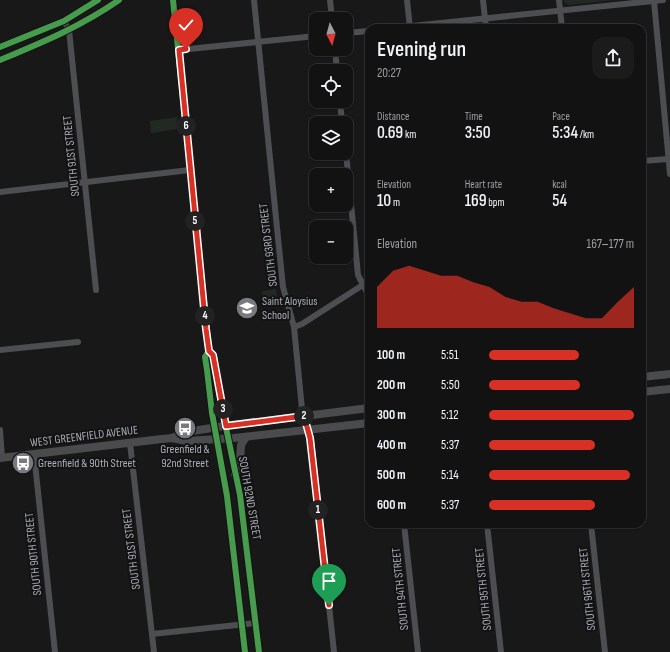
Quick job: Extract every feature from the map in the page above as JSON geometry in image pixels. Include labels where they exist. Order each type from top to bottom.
[{"type":"main road","points":[[646,377],[670,374]]},
{"type":"main road","points":[[646,392],[670,389]]},
{"type":"main road","name":"WEST GREENFIELD AVENUE","points":[[1,458],[172,438],[186,432],[365,408]]},
{"type":"main road","name":"WEST GREENFIELD AVENUE","points":[[172,438],[187,441],[246,437],[365,423]]},
{"type":"main road","points":[[235,474],[240,463],[241,445],[246,437]]},
{"type":"street","points":[[0,60],[69,30],[101,13],[119,0]]},
{"type":"street","name":"SOUTH 92ND STREET","points":[[173,0],[209,351],[213,355],[240,495],[259,652]]},
{"type":"street","name":"SOUTH 93RD STREET","points":[[254,0],[283,287],[294,327],[302,408],[309,430],[334,652]]},
{"type":"street","points":[[330,0],[331,12]]},
{"type":"street","points":[[407,0],[410,24]]},
{"type":"street","points":[[483,0],[486,24]]},
{"type":"street","points":[[559,0],[562,24]]},
{"type":"street","points":[[435,24],[663,0]]},
{"type":"street","points":[[0,47],[64,21],[95,1],[101,13]]},
{"type":"street","points":[[654,1],[670,174]]},
{"type":"street","name":"SOUTH 91ST STREET","points":[[64,21],[69,30],[96,290]]},
{"type":"street","points":[[353,32],[365,31]]},
{"type":"street","points":[[179,50],[309,37]]},
{"type":"street","points":[[646,161],[668,159]]},
{"type":"street","points":[[347,160],[358,275],[365,289]]},
{"type":"street","points":[[0,192],[190,170]]},
{"type":"street","points":[[294,327],[302,324],[363,286]]},
{"type":"street","points":[[0,350],[78,342]]},
{"type":"street","name":"SOUTH 92ND STREET","points":[[209,351],[205,357],[215,428],[227,496],[245,652]]},
{"type":"street","points":[[0,430],[1,458]]},
{"type":"street","name":"SOUTH 91ST STREET","points":[[130,443],[154,652]]},
{"type":"street","name":"SOUTH 90TH STREET","points":[[34,454],[55,652]]},
{"type":"street","name":"SOUTH 94TH STREET","points":[[404,528],[418,652]]},
{"type":"street","name":"SOUTH 95TH STREET","points":[[487,528],[500,652]]},
{"type":"street","name":"SOUTH 96TH STREET","points":[[591,528],[605,652]]},
{"type":"street","points":[[152,634],[256,623]]},
{"type":"shaded area","points":[[563,0],[614,0],[569,5]]},
{"type":"shaded area","points":[[177,117],[178,129],[151,133],[150,121]]},
{"type":"shaded area","points":[[276,289],[278,303],[264,306],[262,291]]},
{"type":"cycle path","points":[[0,47],[64,21],[98,0]]},
{"type":"cycle path","points":[[0,60],[76,26],[119,0]]},
{"type":"cycle path","points":[[173,0],[209,351],[205,357],[212,413],[227,496],[245,652]]},
{"type":"cycle path","points":[[209,351],[213,355],[240,495],[259,652]]},
{"type":"place","name":"Saint Aloysius School","points":[[247,308]]},
{"type":"place","name":"Greenfield & 92nd Street","points":[[185,428]]},
{"type":"place","name":"Greenfield & 90th Street","points":[[23,463]]},
{"type":"route","points":[[186,49],[179,50],[206,329],[209,351],[213,355],[226,426],[304,416],[309,430],[329,605]]}]
